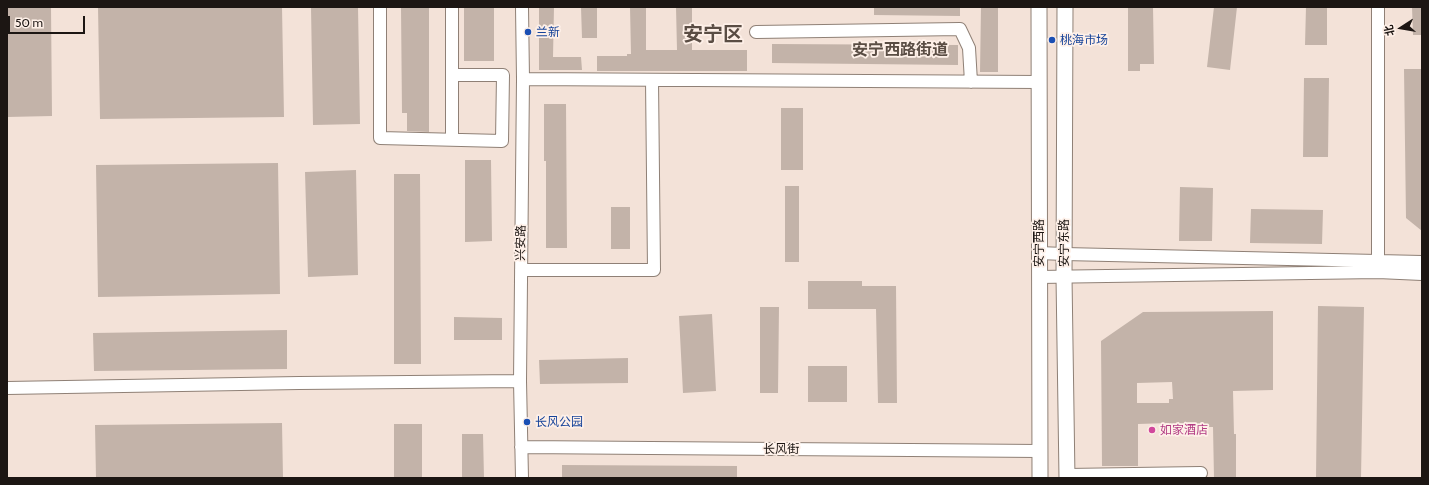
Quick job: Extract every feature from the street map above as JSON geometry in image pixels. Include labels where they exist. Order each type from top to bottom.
[{"type":"main road","name":"安宁西路","points":[[1039,7],[1040,478]]},
{"type":"main road","name":"安宁东路","points":[[1065,7],[1064,277],[1067,477]]},
{"type":"main road","points":[[1039,207],[1049,212],[1055,212],[1064,208]]},
{"type":"main road","points":[[1040,330],[1044,325],[1052,322],[1060,325],[1065,332]]},
{"type":"street","points":[[380,7],[380,138],[502,141],[503,75],[452,75]]},
{"type":"street","points":[[452,7],[452,139]]},
{"type":"street","name":"兴安路","points":[[522,7],[520,381],[522,478]]},
{"type":"street","points":[[1378,7],[1378,267]]},
{"type":"street","points":[[756,32],[960,29],[969,48],[971,82]]},
{"type":"street","points":[[522,79],[1040,82]]},
{"type":"street","points":[[521,270],[654,270],[652,80]]},
{"type":"street","points":[[1039,253],[1378,267],[1422,274]]},
{"type":"street","points":[[1039,277],[1378,267],[1422,262]]},
{"type":"street","points":[[7,388],[520,381]]},
{"type":"street","name":"长风街","points":[[521,447],[1040,451]]},
{"type":"street","points":[[1067,477],[1202,473]]},
{"type":"building","points":[[7,7],[51,7],[52,116],[7,117]]},
{"type":"building","points":[[98,7],[282,7],[284,117],[100,119]]},
{"type":"building","points":[[311,7],[358,7],[360,124],[313,125]]},
{"type":"building","points":[[401,7],[429,7],[429,132],[407,131],[407,113],[402,113]]},
{"type":"building","points":[[464,7],[494,7],[494,61],[464,61]]},
{"type":"building","points":[[539,7],[554,7],[553,57],[581,57],[582,70],[539,70]]},
{"type":"building","points":[[581,7],[597,7],[597,38],[582,38]]},
{"type":"building","points":[[630,7],[646,7],[646,50],[677,50],[676,7],[692,7],[692,50],[747,50],[747,71],[597,71],[597,56],[627,56],[627,54],[631,54]]},
{"type":"building","points":[[874,7],[960,7],[960,16],[874,15]]},
{"type":"building","points":[[981,7],[998,7],[998,72],[980,72]]},
{"type":"building","points":[[1128,7],[1153,7],[1154,64],[1140,64],[1140,71],[1128,71]]},
{"type":"building","points":[[1214,7],[1237,7],[1230,70],[1207,67]]},
{"type":"building","points":[[1306,7],[1327,7],[1327,45],[1305,45]]},
{"type":"building","points":[[1412,7],[1422,7],[1422,35],[1413,35]]},
{"type":"building","points":[[772,44],[958,45],[958,65],[772,63]]},
{"type":"building","points":[[1404,69],[1422,69],[1422,231],[1406,218]]},
{"type":"building","points":[[1304,78],[1329,78],[1328,157],[1303,157]]},
{"type":"building","points":[[544,104],[566,104],[567,248],[546,248],[546,161],[544,161]]},
{"type":"building","points":[[781,108],[803,108],[803,170],[781,170]]},
{"type":"building","points":[[465,160],[491,160],[492,241],[465,242]]},
{"type":"building","points":[[278,163],[280,294],[98,297],[96,165]]},
{"type":"building","points":[[356,170],[358,275],[308,277],[305,172]]},
{"type":"building","points":[[394,174],[420,174],[421,364],[394,364]]},
{"type":"building","points":[[785,186],[799,186],[799,262],[785,262]]},
{"type":"building","points":[[1180,187],[1213,188],[1212,241],[1179,241]]},
{"type":"building","points":[[611,207],[630,207],[630,249],[611,249]]},
{"type":"building","points":[[1251,209],[1323,210],[1322,244],[1250,243]]},
{"type":"building","points":[[808,281],[862,281],[862,286],[896,286],[897,403],[878,403],[876,309],[808,309]]},
{"type":"building","points":[[1318,306],[1364,307],[1361,478],[1316,478]]},
{"type":"building","points":[[760,307],[779,307],[778,393],[760,393]]},
{"type":"building","points":[[1273,311],[1273,390],[1233,391],[1234,434],[1236,434],[1236,478],[1214,478],[1213,427],[1169,427],[1169,423],[1138,424],[1138,466],[1102,466],[1101,341],[1143,312]],"holes":[[[1172,382],[1173,399],[1169,399],[1169,403],[1137,403],[1137,383]]]},
{"type":"building","points":[[712,314],[716,391],[683,393],[679,316]]},
{"type":"building","points":[[454,317],[502,318],[502,340],[454,340]]},
{"type":"building","points":[[287,330],[287,369],[94,371],[93,333]]},
{"type":"building","points":[[628,358],[628,383],[540,384],[539,360]]},
{"type":"building","points":[[808,366],[847,366],[847,402],[808,402]]},
{"type":"building","points":[[282,423],[283,478],[96,478],[95,425]]},
{"type":"building","points":[[394,424],[422,424],[422,478],[394,478]]},
{"type":"building","points":[[462,434],[483,434],[484,478],[462,478]]},
{"type":"building","points":[[562,465],[737,466],[737,478],[562,478]]},
{"type":"place","name":"兰新","points":[[528,32]]},
{"type":"place","name":"桃海市场","points":[[1052,40]]},
{"type":"place","name":"长风公园","points":[[527,422]]},
{"type":"place","name":"如家酒店","points":[[1152,430]]},
{"type":"district","name":"安宁区","points":[[713,35]]},
{"type":"district","name":"安宁西路街道","points":[[900,50]]}]
